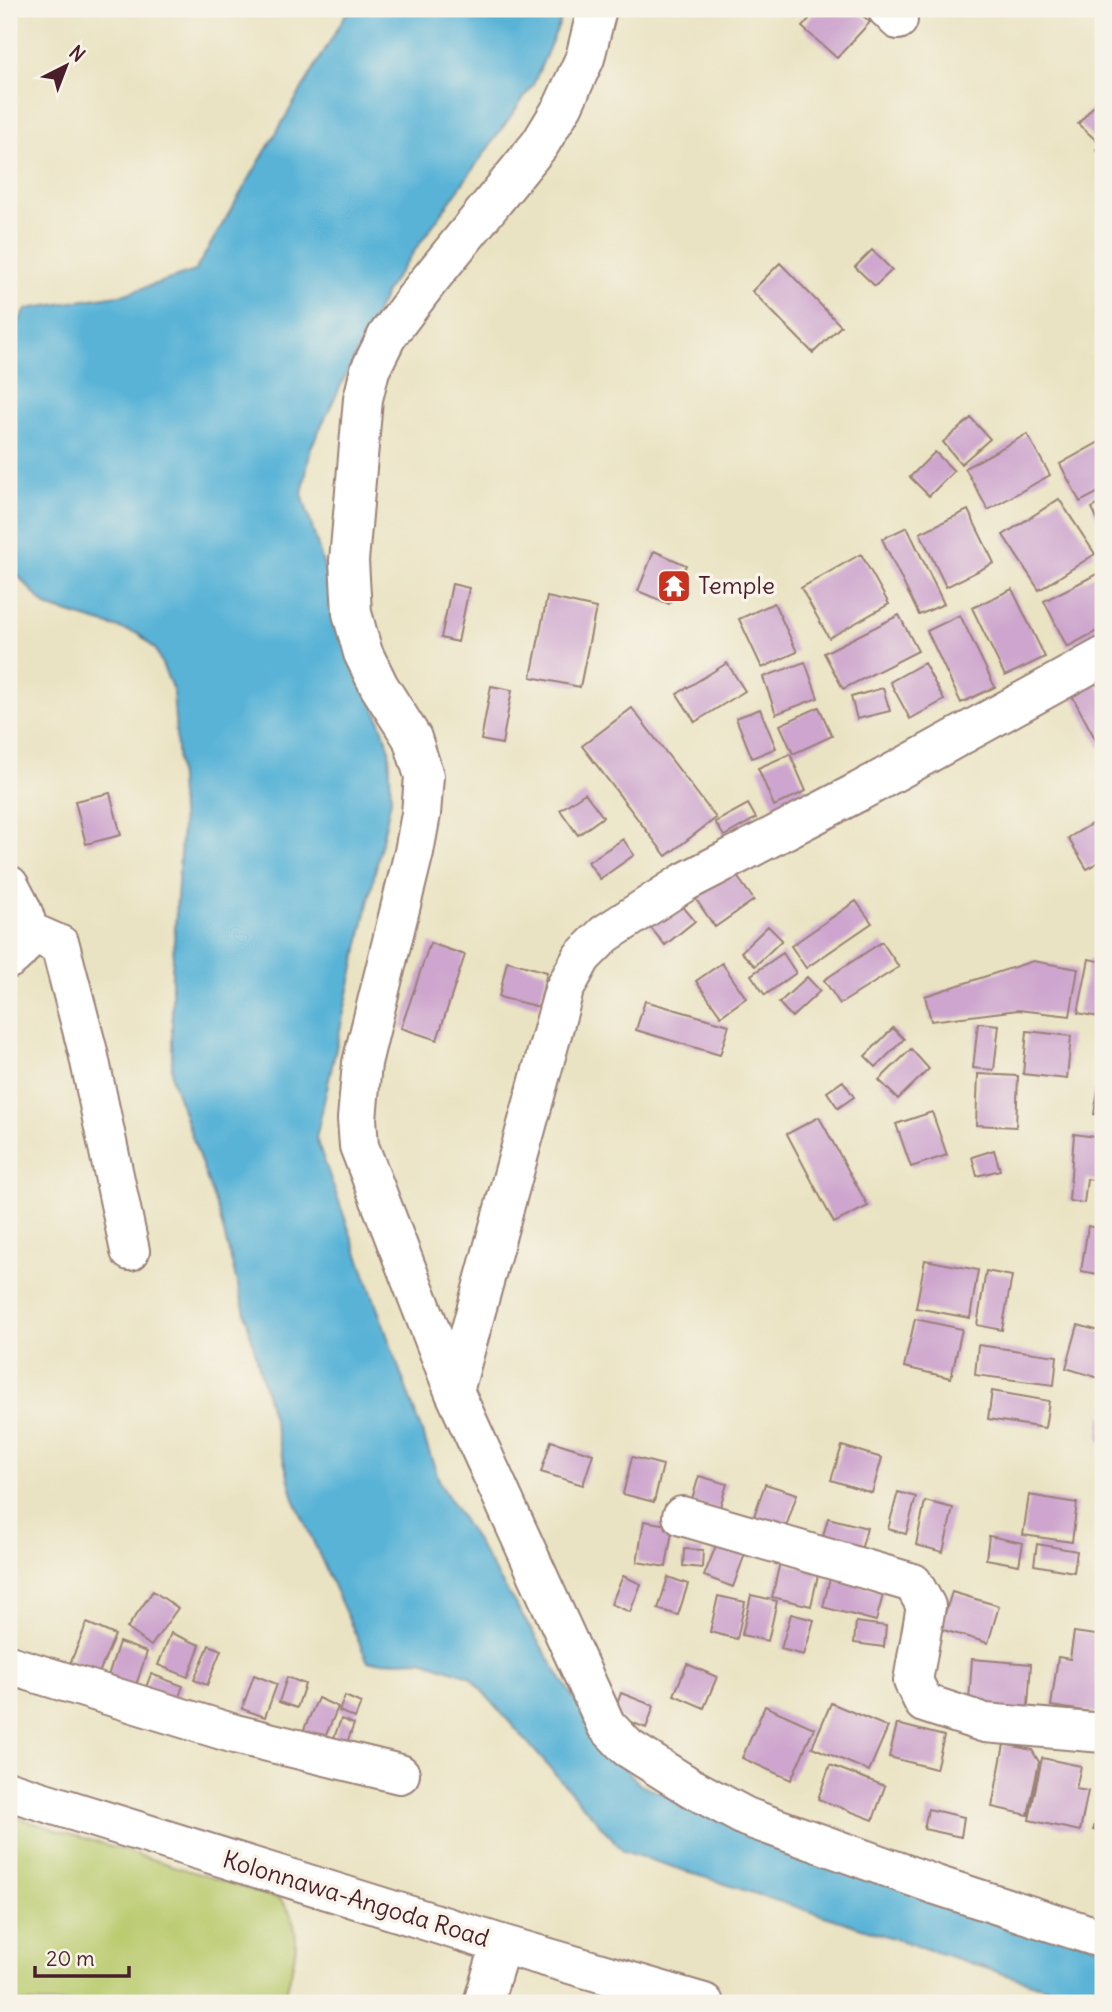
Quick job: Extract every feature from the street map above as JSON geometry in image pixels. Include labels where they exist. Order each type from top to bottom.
[{"type":"street","points":[[597,9],[585,58],[563,106],[540,144],[387,336],[370,370],[363,399],[349,561],[352,613],[363,653],[379,686],[412,738],[424,776],[414,852],[362,1063],[357,1119],[359,1146],[454,1391],[606,1725],[628,1748],[690,1787],[746,1817],[936,1885],[1103,1939]]},
{"type":"street","points":[[454,1391],[564,990],[582,957],[605,934],[685,882],[860,791],[1103,657]]},
{"type":"street","points":[[9,884],[22,912],[18,945],[60,945],[88,1052],[130,1251]]},
{"type":"street","points":[[682,1516],[913,1583],[926,1606],[913,1681],[924,1703],[985,1723],[1103,1733]]},
{"type":"street","points":[[9,1665],[235,1734],[400,1774]]},
{"type":"street","name":"Kolonnawa-Angoda Road","points":[[9,1791],[501,1944],[704,2003]]},
{"type":"street","points":[[483,2003],[501,1944]]},
{"type":"green space","points":[[9,1815],[280,1899],[289,1910],[296,1936],[293,1963],[283,2003],[9,2003]]},
{"type":"water","points":[[349,9],[564,9],[533,85],[388,288],[311,447],[302,494],[342,626],[362,671],[389,747],[391,800],[316,1138],[441,1485],[597,1736],[640,1785],[826,1858],[1103,1948],[1103,2003],[1094,2003],[623,1851],[469,1676],[422,1660],[368,1662],[294,1499],[219,1214],[172,1079],[172,971],[182,826],[173,690],[156,650],[139,634],[46,606],[9,566],[9,335],[27,309],[125,294],[195,271]]},
{"type":"building","points":[[818,9],[855,9],[870,22],[837,58],[802,27]]},
{"type":"building","points":[[1097,102],[1103,107],[1103,136],[1098,142],[1078,124]]},
{"type":"building","points":[[1103,142],[1103,156],[1096,150]]},
{"type":"building","points":[[872,250],[892,270],[875,286],[855,267]]},
{"type":"building","points":[[780,263],[841,326],[813,353],[752,291]]},
{"type":"building","points":[[971,418],[990,439],[961,464],[943,442]]},
{"type":"building","points":[[1027,434],[1050,475],[988,510],[965,468]]},
{"type":"building","points":[[1103,440],[1103,490],[1080,502],[1060,464]]},
{"type":"building","points":[[935,452],[954,471],[929,496],[910,477]]},
{"type":"building","points":[[1059,499],[1095,554],[1039,590],[1003,535]]},
{"type":"building","points":[[1103,502],[1103,531],[1092,508]]},
{"type":"building","points":[[968,510],[994,563],[946,587],[920,533]]},
{"type":"building","points":[[907,527],[944,604],[919,615],[882,539]]},
{"type":"building","points":[[654,551],[686,565],[669,604],[638,591]]},
{"type":"building","points":[[861,554],[889,604],[829,638],[801,588]]},
{"type":"building","points":[[1103,571],[1103,628],[1067,647],[1044,601]]},
{"type":"building","points":[[452,584],[469,588],[458,642],[441,638]]},
{"type":"building","points":[[1012,589],[1045,657],[1005,676],[972,608]]},
{"type":"building","points":[[547,597],[596,608],[580,687],[531,677]]},
{"type":"building","points":[[774,603],[797,652],[762,668],[739,619]]},
{"type":"building","points":[[899,615],[918,651],[843,689],[824,653]]},
{"type":"building","points":[[960,615],[995,687],[961,703],[927,631]]},
{"type":"building","points":[[805,662],[818,698],[776,714],[763,677]]},
{"type":"building","points":[[727,663],[745,691],[695,722],[677,694]]},
{"type":"building","points":[[924,663],[944,700],[910,719],[890,682]]},
{"type":"building","points":[[1094,679],[1103,696],[1103,746],[1100,748],[1070,692]]},
{"type":"building","points":[[491,686],[512,690],[502,744],[481,740]]},
{"type":"building","points":[[883,688],[890,711],[857,719],[851,697]]},
{"type":"building","points":[[819,707],[832,736],[793,754],[780,725]]},
{"type":"building","points":[[632,708],[716,818],[666,856],[582,746]]},
{"type":"building","points":[[760,709],[776,748],[752,758],[736,718]]},
{"type":"building","points":[[790,754],[806,791],[774,806],[758,768]]},
{"type":"building","points":[[110,793],[121,835],[86,844],[75,801]]},
{"type":"building","points":[[585,793],[603,817],[578,835],[560,810]]},
{"type":"building","points":[[748,804],[756,818],[724,836],[715,822]]},
{"type":"building","points":[[1103,817],[1103,859],[1087,869],[1068,838]]},
{"type":"building","points":[[623,839],[634,855],[600,879],[588,862]]},
{"type":"building","points":[[729,865],[754,900],[715,927],[691,892]]},
{"type":"building","points":[[675,897],[695,921],[665,945],[645,921]]},
{"type":"building","points":[[856,901],[872,923],[806,968],[791,946]]},
{"type":"building","points":[[768,926],[782,940],[755,966],[741,952]]},
{"type":"building","points":[[882,942],[899,967],[840,1004],[824,980]]},
{"type":"building","points":[[430,943],[465,955],[437,1040],[401,1028]]},
{"type":"building","points":[[783,953],[796,973],[765,995],[751,975]]},
{"type":"building","points":[[1089,959],[1103,962],[1103,1018],[1078,1013]]},
{"type":"building","points":[[507,961],[547,972],[539,1007],[499,997]]},
{"type":"building","points":[[1033,961],[1078,969],[1070,1016],[1018,1010],[931,1021],[925,996]]},
{"type":"building","points":[[722,963],[746,998],[721,1016],[696,981]]},
{"type":"building","points":[[807,977],[820,991],[792,1017],[779,1003]]},
{"type":"building","points":[[645,1001],[729,1025],[720,1055],[636,1030]]},
{"type":"building","points":[[978,1023],[999,1025],[994,1070],[973,1068]]},
{"type":"building","points":[[893,1028],[904,1039],[876,1067],[865,1056]]},
{"type":"building","points":[[1027,1031],[1071,1036],[1067,1079],[1023,1074]]},
{"type":"building","points":[[911,1049],[929,1069],[898,1099],[879,1080]]},
{"type":"building","points":[[1103,1066],[1103,1115],[1094,1114]]},
{"type":"building","points":[[978,1074],[1018,1076],[1016,1127],[976,1125]]},
{"type":"building","points":[[843,1081],[854,1097],[838,1108],[827,1092]]},
{"type":"building","points":[[932,1112],[947,1155],[911,1167],[896,1124]]},
{"type":"building","points":[[819,1117],[868,1206],[834,1223],[787,1134]]},
{"type":"building","points":[[1074,1134],[1103,1138],[1103,1182],[1087,1179],[1084,1203],[1069,1201]]},
{"type":"building","points":[[994,1150],[1000,1170],[977,1176],[972,1157]]},
{"type":"building","points":[[1088,1226],[1103,1229],[1103,1275],[1081,1271]]},
{"type":"building","points":[[925,1260],[978,1270],[970,1318],[916,1308]]},
{"type":"building","points":[[986,1271],[1012,1276],[1002,1330],[977,1325]]},
{"type":"building","points":[[915,1319],[962,1329],[951,1378],[904,1367]]},
{"type":"building","points":[[1078,1325],[1103,1332],[1103,1365],[1099,1378],[1066,1368]]},
{"type":"building","points":[[978,1345],[1057,1356],[1054,1385],[975,1375]]},
{"type":"building","points":[[992,1391],[1049,1401],[1045,1428],[988,1419]]},
{"type":"building","points":[[1101,1416],[1103,1417],[1103,1442],[1099,1441]]},
{"type":"building","points":[[551,1441],[593,1454],[583,1485],[541,1472]]},
{"type":"building","points":[[842,1446],[882,1458],[872,1493],[831,1480]]},
{"type":"building","points":[[632,1457],[663,1465],[654,1502],[623,1494]]},
{"type":"building","points":[[699,1476],[727,1484],[719,1510],[691,1502]]},
{"type":"building","points":[[765,1484],[797,1494],[784,1533],[752,1522]]},
{"type":"building","points":[[898,1492],[916,1497],[906,1534],[888,1529]]},
{"type":"building","points":[[1029,1495],[1077,1503],[1072,1542],[1023,1535]]},
{"type":"building","points":[[925,1501],[953,1508],[943,1552],[916,1545]]},
{"type":"building","points":[[828,1518],[867,1528],[857,1565],[818,1555]]},
{"type":"building","points":[[644,1521],[673,1526],[666,1567],[637,1562]]},
{"type":"building","points":[[989,1536],[1023,1543],[1019,1565],[986,1559]]},
{"type":"building","points":[[719,1538],[747,1548],[733,1587],[704,1576]]},
{"type":"building","points":[[1037,1544],[1077,1551],[1074,1572],[1034,1565]]},
{"type":"building","points":[[684,1549],[703,1550],[702,1568],[683,1566]]},
{"type":"building","points":[[780,1562],[819,1571],[811,1606],[772,1597]]},
{"type":"building","points":[[623,1576],[641,1584],[630,1612],[611,1604]]},
{"type":"building","points":[[668,1577],[688,1584],[678,1615],[658,1609]]},
{"type":"building","points":[[830,1578],[884,1591],[876,1621],[823,1607]]},
{"type":"building","points":[[153,1591],[178,1608],[151,1646],[127,1628]]},
{"type":"building","points":[[952,1592],[999,1606],[988,1643],[940,1629]]},
{"type":"building","points":[[751,1595],[777,1601],[768,1641],[742,1635]]},
{"type":"building","points":[[718,1596],[745,1602],[737,1639],[710,1632]]},
{"type":"building","points":[[791,1614],[814,1620],[804,1655],[781,1649]]},
{"type":"building","points":[[856,1622],[886,1626],[884,1647],[854,1643]]},
{"type":"building","points":[[87,1623],[115,1635],[97,1678],[69,1666]]},
{"type":"building","points":[[1074,1632],[1103,1636],[1103,1714],[1051,1706],[1058,1657],[1070,1659]]},
{"type":"building","points":[[171,1633],[200,1645],[188,1677],[158,1665]]},
{"type":"building","points":[[119,1642],[147,1652],[134,1691],[106,1682]]},
{"type":"building","points":[[209,1645],[221,1650],[207,1685],[194,1680]]},
{"type":"building","points":[[972,1659],[1031,1664],[1027,1719],[968,1715]]},
{"type":"building","points":[[687,1664],[717,1677],[704,1708],[674,1695]]},
{"type":"building","points":[[151,1674],[183,1686],[174,1710],[142,1698]]},
{"type":"building","points":[[254,1675],[277,1684],[265,1717],[242,1709]]},
{"type":"building","points":[[287,1677],[305,1684],[297,1708],[279,1702]]},
{"type":"building","points":[[621,1693],[654,1706],[646,1728],[613,1715]]},
{"type":"building","points":[[345,1696],[361,1703],[355,1718],[339,1711]]},
{"type":"building","points":[[318,1698],[338,1707],[320,1749],[299,1740]]},
{"type":"building","points":[[831,1703],[888,1727],[869,1771],[812,1747]]},
{"type":"building","points":[[765,1706],[814,1728],[791,1780],[742,1758]]},
{"type":"building","points":[[341,1719],[354,1724],[345,1748],[332,1743]]},
{"type":"building","points":[[897,1724],[944,1736],[936,1769],[889,1757]]},
{"type":"building","points":[[1004,1744],[1032,1750],[1039,1762],[1028,1815],[992,1807]]},
{"type":"building","points":[[1042,1758],[1081,1766],[1076,1789],[1088,1791],[1080,1831],[1029,1820]]},
{"type":"building","points":[[830,1765],[885,1786],[873,1820],[818,1799]]},
{"type":"building","points":[[1103,1804],[1103,1832],[1093,1830]]},
{"type":"building","points":[[928,1809],[964,1817],[961,1837],[924,1829]]},
{"type":"place","name":"Temple","points":[[674,586]]}]
